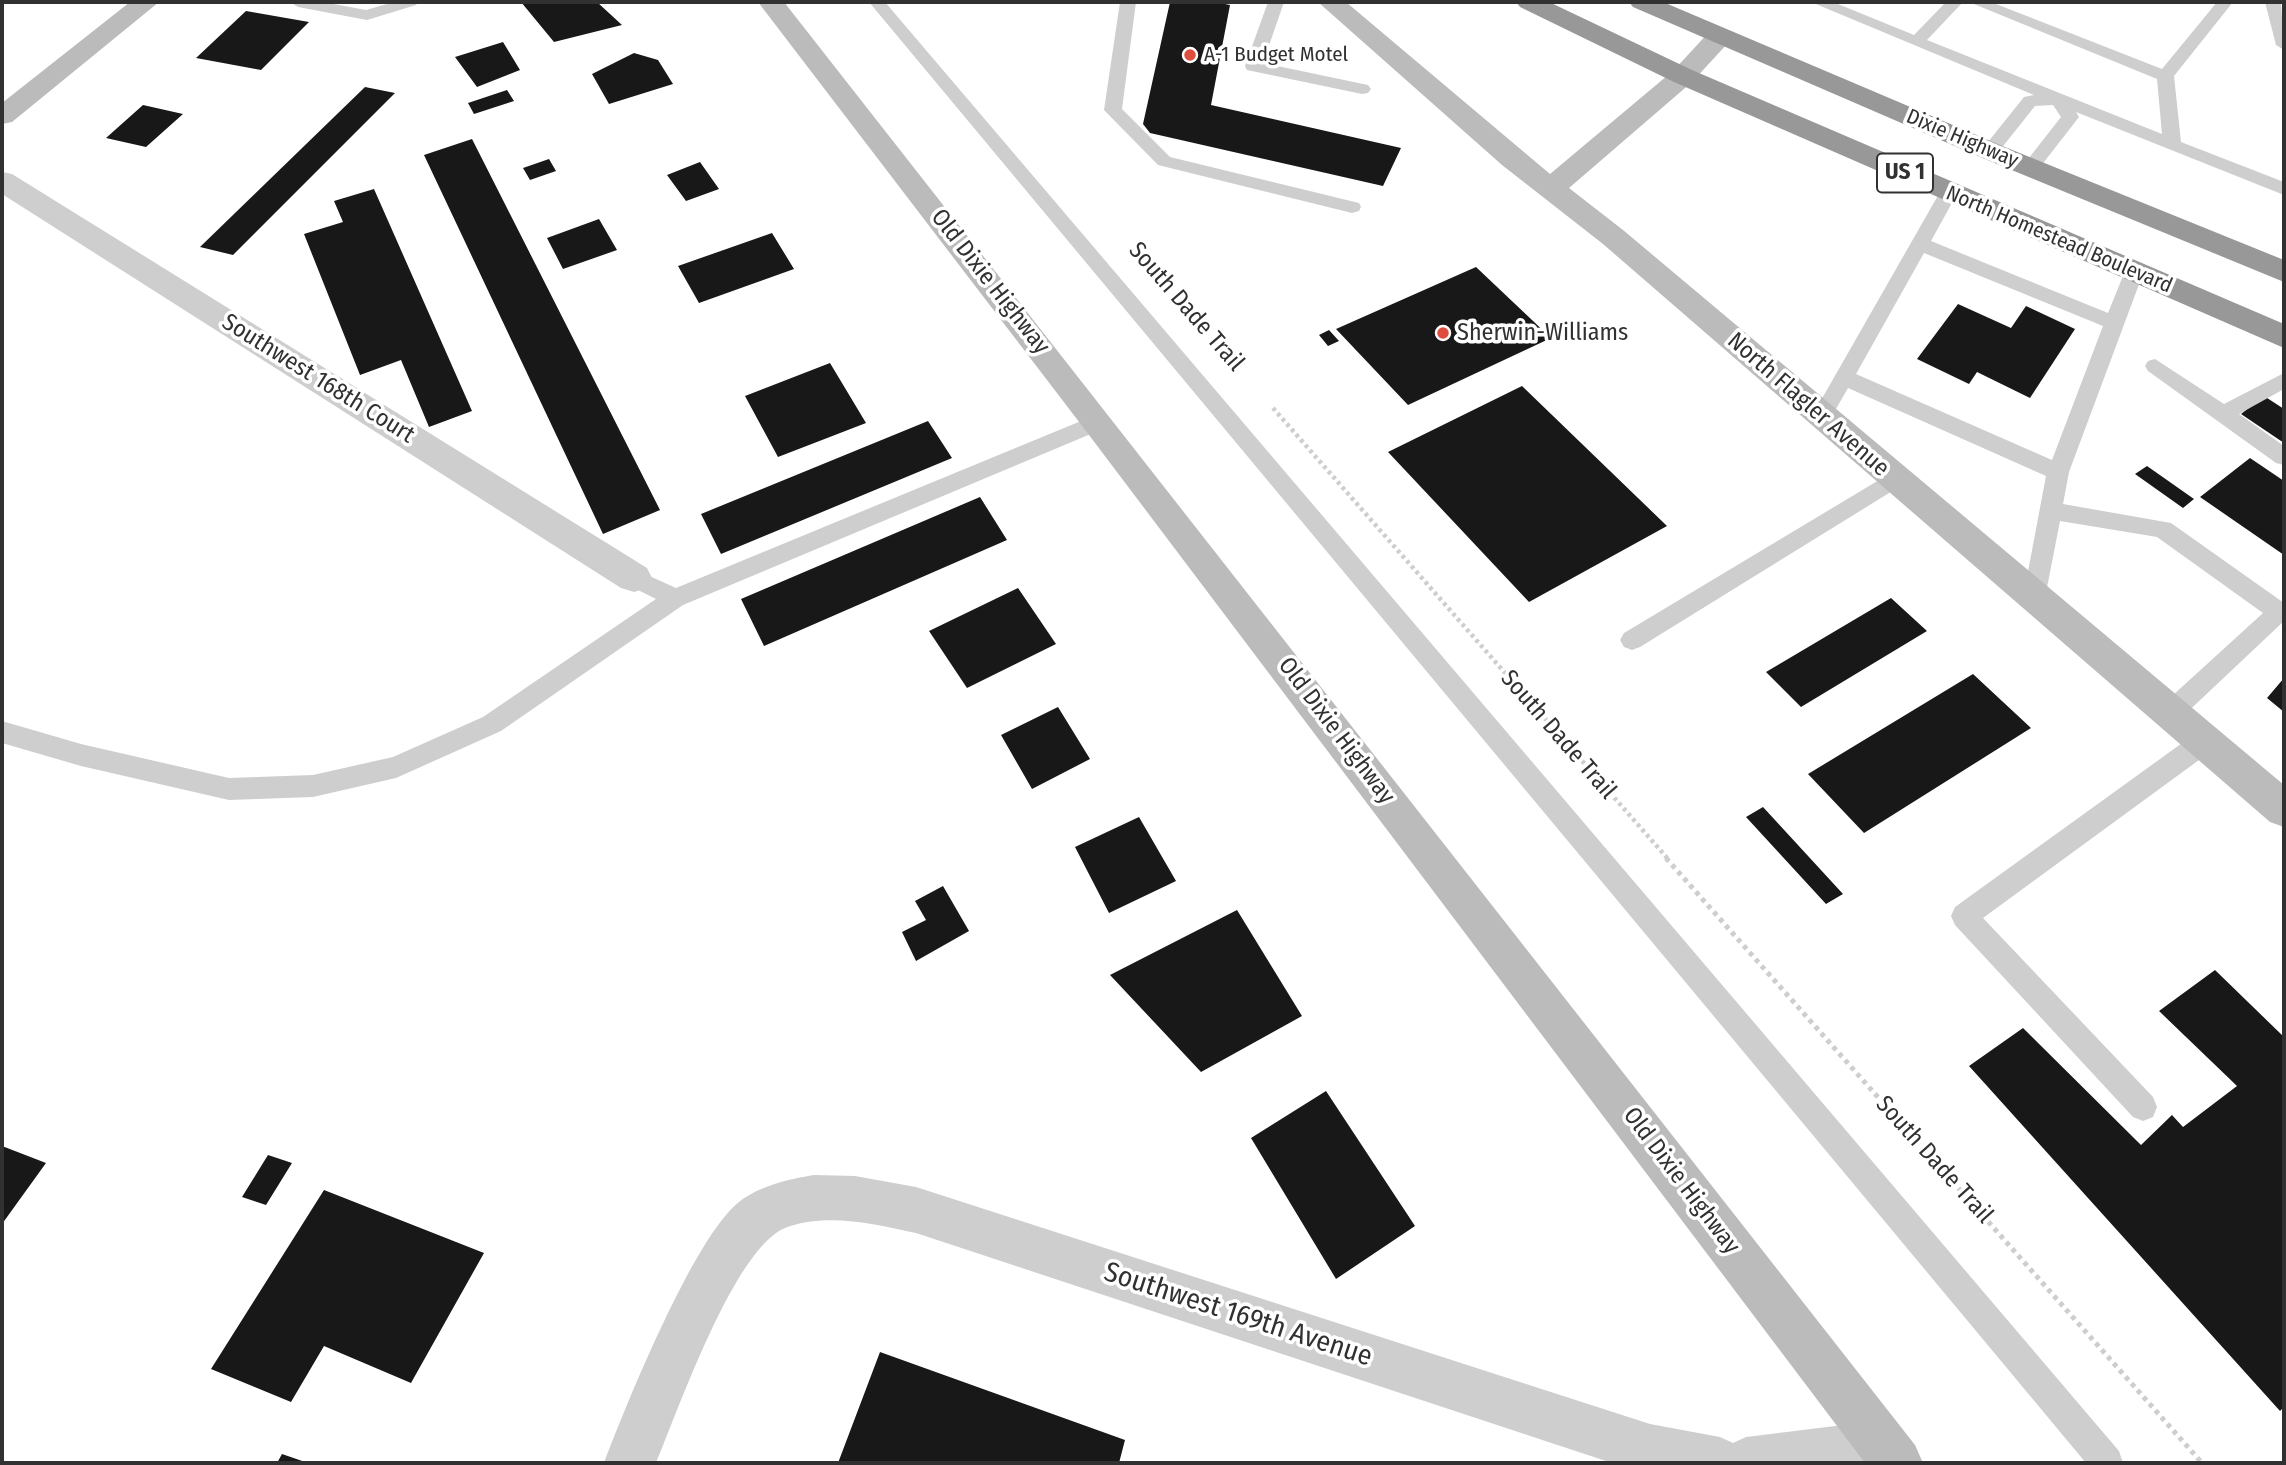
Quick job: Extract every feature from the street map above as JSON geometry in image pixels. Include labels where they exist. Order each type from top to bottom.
[{"type":"highway","name":"North Homestead Boulevard","points":[[1529,2],[1683,75],[2284,337]]},
{"type":"highway","name":"Dixie Highway","points":[[1642,2],[1990,151],[2284,272]]},
{"type":"street","points":[[5,110],[146,2]]},
{"type":"street","name":"Old Dixie Highway","points":[[771,2],[1098,422],[1886,1458]]},
{"type":"street","name":"North Flagler Avenue","points":[[1331,2],[1512,159],[1614,237],[1894,479],[2284,809]]},
{"type":"street","points":[[1550,189],[1683,75],[1719,37]]},
{"type":"street","name":"Southwest 168th Court","points":[[2,181],[634,578]]},
{"type":"street","name":"Southwest 169th Avenue","points":[[631,1463],[708,1290],[731,1249],[755,1219],[803,1200],[859,1197],[916,1210],[1650,1450],[1720,1463]]},
{"type":"street","points":[[1746,1463],[1886,1458]]},
{"type":"lane","points":[[298,2],[367,15],[411,2]]},
{"type":"lane","points":[[877,2],[2107,1463]]},
{"type":"lane","points":[[1128,2],[1114,110],[1164,161],[1352,207]]},
{"type":"lane","points":[[1276,2],[1253,66],[1362,89]]},
{"type":"lane","points":[[1917,41],[1955,2]]},
{"type":"lane","points":[[1977,2],[2165,76]]},
{"type":"lane","points":[[2172,145],[2165,76],[2225,2]]},
{"type":"lane","points":[[2273,2],[2284,45]]},
{"type":"lane","points":[[1826,3],[2058,99],[2284,188]]},
{"type":"lane","points":[[1990,151],[2030,101],[2058,99]]},
{"type":"lane","points":[[2031,167],[2070,117],[2058,99]]},
{"type":"lane","points":[[1822,416],[1949,192]]},
{"type":"lane","points":[[1920,244],[2114,323]]},
{"type":"lane","points":[[2034,598],[2058,472],[2134,271]]},
{"type":"lane","points":[[2155,366],[2284,457]]},
{"type":"lane","points":[[1845,378],[2058,472]]},
{"type":"lane","points":[[2222,414],[2284,380]]},
{"type":"lane","points":[[2,733],[81,755],[229,789],[313,786],[396,766],[492,724],[675,598],[1098,422]]},
{"type":"lane","points":[[1632,639],[1894,479]]},
{"type":"lane","points":[[2050,511],[2163,529],[2279,612],[2170,713]]},
{"type":"lane","points":[[634,578],[675,598]]},
{"type":"lane","points":[[2143,1107],[1964,916],[2205,741]]},
{"type":"path","name":"South Dade Trail","points":[[1268,401],[1542,717],[2202,1463]]},
{"type":"building","points":[[521,2],[597,2],[622,25],[554,42]]},
{"type":"building","name":"A-1 Budget Motel","points":[[1170,2],[1215,2],[1230,5],[1211,105],[1401,148],[1383,186],[1150,133],[1143,124]]},
{"type":"building","points":[[246,11],[309,22],[261,70],[196,58]]},
{"type":"building","points":[[503,42],[520,70],[477,87],[455,57]]},
{"type":"building","points":[[634,53],[658,60],[673,84],[609,104],[592,74]]},
{"type":"building","points":[[365,87],[395,93],[233,255],[200,247]]},
{"type":"building","points":[[507,90],[514,101],[474,114],[468,103]]},
{"type":"building","points":[[143,105],[183,114],[146,147],[106,138]]},
{"type":"building","points":[[472,139],[660,510],[603,534],[424,155]]},
{"type":"building","points":[[549,159],[556,171],[530,180],[523,168]]},
{"type":"building","points":[[700,162],[719,189],[686,201],[667,175]]},
{"type":"building","points":[[374,189],[472,411],[429,427],[401,360],[360,375],[304,234],[343,222],[334,201]]},
{"type":"building","points":[[599,219],[617,250],[563,269],[547,238]]},
{"type":"building","points":[[772,233],[794,269],[699,303],[678,266]]},
{"type":"building","name":"Sherwin-Williams","points":[[1476,267],[1551,338],[1408,405],[1336,329]]},
{"type":"building","points":[[1958,304],[2011,328],[2026,306],[2075,329],[2030,398],[1977,372],[1969,384],[1917,359]]},
{"type":"building","points":[[1329,330],[1339,341],[1328,346],[1319,335]]},
{"type":"building","points":[[830,363],[866,423],[778,457],[745,396]]},
{"type":"building","points":[[1522,386],[1667,526],[1529,602],[1388,452]]},
{"type":"building","points":[[2264,396],[2284,409],[2284,443],[2241,414]]},
{"type":"building","points":[[928,421],[952,458],[721,554],[701,514]]},
{"type":"building","points":[[2250,458],[2284,481],[2284,555],[2200,497]]},
{"type":"building","points":[[2147,466],[2194,499],[2183,508],[2135,474]]},
{"type":"building","points":[[980,497],[1007,540],[764,646],[741,599]]},
{"type":"building","points":[[1018,588],[1056,644],[967,688],[929,631]]},
{"type":"building","points":[[1891,598],[1927,631],[1801,707],[1766,672]]},
{"type":"building","points":[[1973,674],[2031,728],[1864,833],[1808,774]]},
{"type":"building","points":[[2284,678],[2284,712],[2267,698]]},
{"type":"building","points":[[1058,707],[1090,759],[1032,789],[1001,735]]},
{"type":"building","points":[[1763,807],[1843,894],[1826,904],[1746,817]]},
{"type":"building","points":[[1139,817],[1176,881],[1109,913],[1075,847]]},
{"type":"building","points":[[943,886],[969,931],[916,961],[902,932],[926,920],[915,901]]},
{"type":"building","points":[[1237,910],[1302,1016],[1201,1072],[1110,975]]},
{"type":"building","points":[[2215,970],[2284,1037],[2284,1407],[2280,1411],[1969,1066],[2023,1028],[2141,1145],[2172,1115],[2183,1127],[2237,1086],[2159,1011]]},
{"type":"building","points":[[1326,1091],[1415,1226],[1336,1279],[1251,1138]]},
{"type":"building","points":[[2,1146],[46,1163],[2,1224]]},
{"type":"building","points":[[268,1155],[292,1163],[266,1205],[242,1197]]},
{"type":"building","points":[[324,1190],[484,1253],[411,1383],[324,1346],[291,1402],[211,1369]]},
{"type":"building","points":[[880,1352],[1125,1440],[1119,1463],[838,1463]]},
{"type":"building","points":[[282,1454],[308,1463],[277,1463]]},
{"type":"place","name":"A-1 Budget Motel","points":[[1190,55]]},
{"type":"place","name":"Sherwin-Williams","points":[[1443,333]]}]
